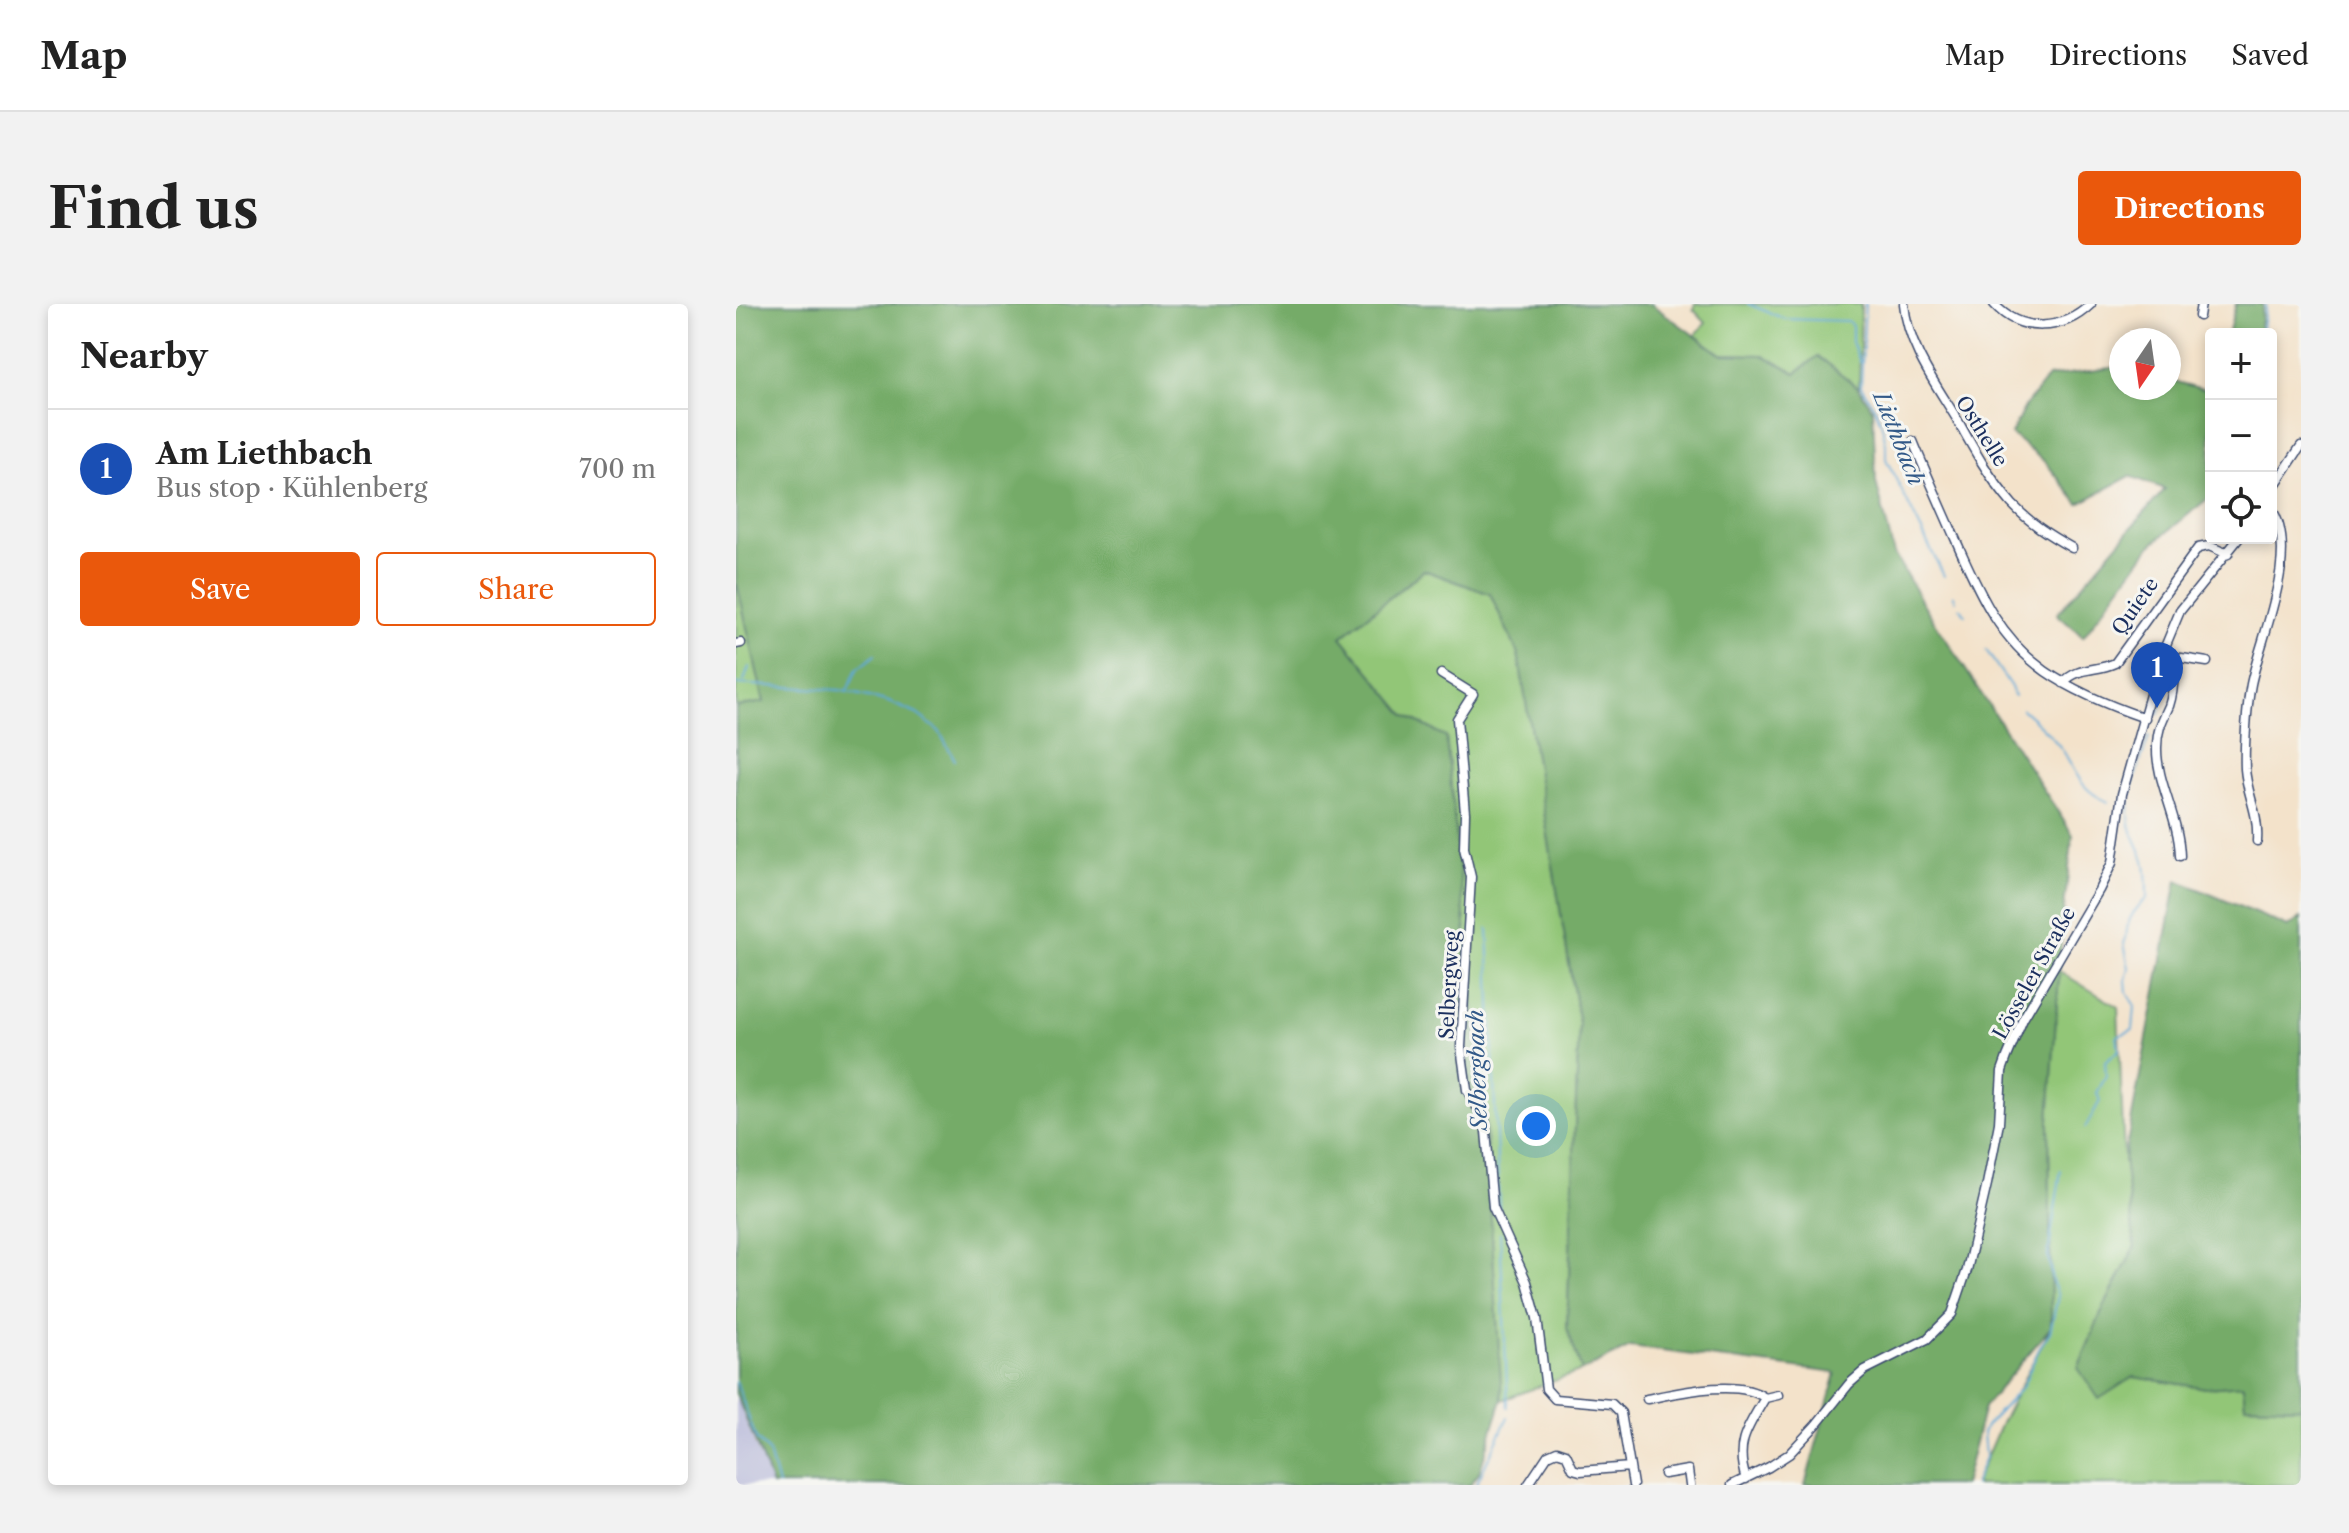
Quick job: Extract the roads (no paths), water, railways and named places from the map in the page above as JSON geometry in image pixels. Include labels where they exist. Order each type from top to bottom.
[{"type":"street","name":"Osthelle","points":[[1904,304],[1912,340],[1931,380],[1988,472],[2012,504],[2037,528],[2072,548]]},
{"type":"street","points":[[1994,304],[2017,322],[2040,326],[2064,322],[2082,313],[2091,304]]},
{"type":"street","points":[[2199,316],[2201,304]]},
{"type":"street","points":[[1913,441],[1977,591],[1997,624],[2022,651],[2063,683],[2113,707],[2145,718]]},
{"type":"street","points":[[2277,482],[2301,446]]},
{"type":"street","points":[[2257,841],[2258,822],[2245,770],[2250,685],[2274,609],[2284,541],[2277,519]]},
{"type":"street","name":"Lösseler Straße","points":[[1732,1485],[1779,1461],[1796,1447],[1849,1384],[1865,1370],[1927,1339],[1952,1314],[1967,1270],[1987,1184],[1999,1123],[2002,1071],[2023,1019],[2112,863],[2122,794],[2180,611],[2235,544]]},
{"type":"street","name":"Quiete","points":[[2063,683],[2071,674],[2115,663],[2198,548],[2209,546],[2228,554]]},
{"type":"street","points":[[2164,660],[2175,657],[2207,662]]},
{"type":"street","points":[[2164,660],[2173,662],[2173,672],[2170,703],[2158,725],[2157,750],[2160,774],[2180,836],[2180,856]]},
{"type":"street","name":"Selbergweg","points":[[1441,674],[1473,694],[1457,719],[1465,813],[1464,848],[1471,877],[1461,1047],[1467,1090],[1485,1121],[1493,1207],[1527,1282],[1537,1318],[1546,1389],[1555,1399],[1612,1404],[1621,1413],[1633,1485]]},
{"type":"street","points":[[1647,1399],[1691,1391],[1734,1389],[1757,1392],[1765,1398]]},
{"type":"street","points":[[1746,1479],[1741,1455],[1743,1437],[1765,1398],[1778,1395]]},
{"type":"street","points":[[1528,1485],[1548,1455],[1557,1451],[1566,1454],[1573,1469],[1580,1471],[1630,1467]]},
{"type":"street","points":[[1664,1474],[1688,1470],[1690,1485]]},
{"type":"waterway","points":[[1748,304],[1785,319],[1848,321],[1852,326],[1852,342],[1860,362]]},
{"type":"waterway","name":"Liethbach","points":[[1865,304],[1861,386],[1882,426],[1886,459],[1944,576]]},
{"type":"waterway","points":[[2262,328],[2266,304]]},
{"type":"waterway","name":"Liethbach","points":[[1953,595],[1956,600]]},
{"type":"waterway","name":"Liethbach","points":[[1960,607],[1965,615]]},
{"type":"waterway","name":"Liethbach","points":[[1986,650],[2014,696]]},
{"type":"waterway","points":[[847,691],[857,669],[875,655]]},
{"type":"waterway","points":[[744,681],[749,667]]},
{"type":"waterway","points":[[736,684],[839,690],[886,701],[917,714],[939,731],[955,760]]},
{"type":"waterway","points":[[2159,714],[2162,703]]},
{"type":"waterway","name":"Liethbach","points":[[2022,709],[2059,745],[2086,787],[2109,802]]},
{"type":"waterway","points":[[2085,1128],[2100,1101],[2097,1093],[2106,1076],[2105,1062],[2119,1050],[2117,1036],[2133,1030],[2135,1006],[2127,993],[2129,968],[2124,943],[2129,920],[2147,898],[2147,889],[2144,860],[2132,833],[2129,813],[2134,779],[2149,737]]},
{"type":"waterway","name":"Selbergbach","points":[[1488,929],[1499,1209]]},
{"type":"waterway","points":[[1974,1485],[1985,1457],[1983,1433],[1986,1426],[2022,1387],[2050,1332],[2058,1296],[2048,1255],[2061,1170]]},
{"type":"waterway","name":"Selbergbach","points":[[1500,1233],[1508,1407]]},
{"type":"waterway","points":[[736,1381],[756,1439],[769,1453],[778,1485]]},
{"type":"waterway","name":"Selbergbach","points":[[1476,1485],[1508,1417]]},
{"type":"place","name":"Am Liethbach","points":[[2157,708]]}]
